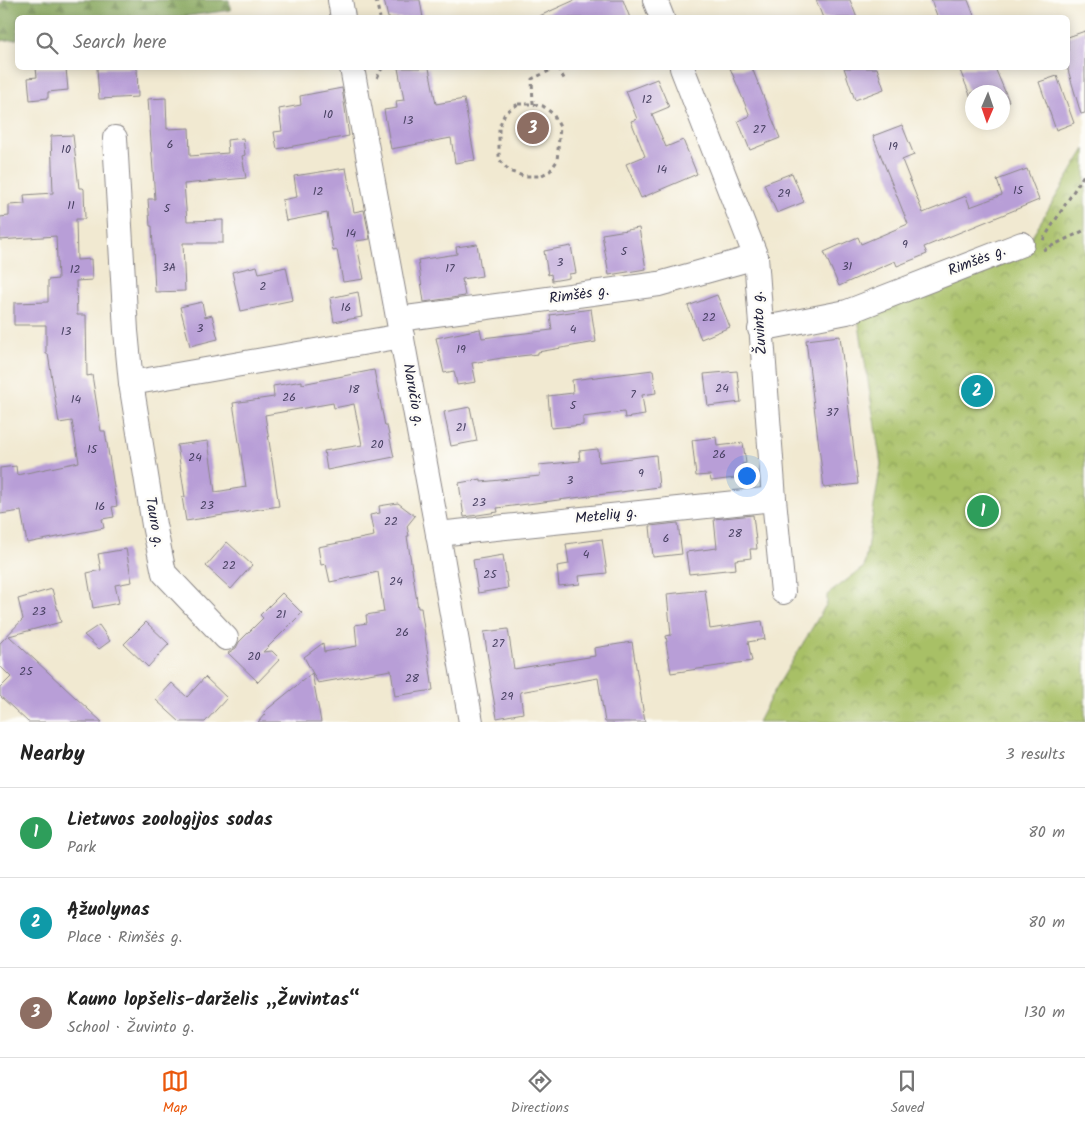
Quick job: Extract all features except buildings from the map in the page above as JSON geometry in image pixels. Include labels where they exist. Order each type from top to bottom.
[{"type":"street","points":[[340,0],[342,15]]},
{"type":"street","points":[[655,0],[661,15]]},
{"type":"street","name":"Naručio g.","points":[[352,70],[471,722]]},
{"type":"street","name":"Žuvinto g.","points":[[683,70],[756,257],[760,329],[783,592]]},
{"type":"street","name":"Tauro g.","points":[[115,138],[126,330],[131,383],[164,573],[226,638]]},
{"type":"street","name":"Rimšės g.","points":[[760,329],[847,312],[1035,247]]},
{"type":"street","name":"Rimšės g.","points":[[400,328],[659,284],[756,257]]},
{"type":"street","points":[[131,383],[400,328]]},
{"type":"street","name":"Metelių g.","points":[[438,534],[774,499]]},
{"type":"path","points":[[376,0],[379,15]]},
{"type":"path","points":[[533,104],[532,79],[552,70]]},
{"type":"path","points":[[557,70],[566,82]]},
{"type":"path","points":[[518,104],[533,104],[543,106],[553,114],[560,126],[557,160],[550,171],[540,176],[524,176],[508,171],[499,159],[499,127],[505,113],[518,104]]},
{"type":"path","points":[[1035,247],[1085,173]]},
{"type":"path","points":[[1035,247],[1085,230]]},
{"type":"green space","points":[[3,0],[229,0],[231,10],[195,15],[15,15],[15,39],[0,41],[0,4],[3,3]]},
{"type":"green space","points":[[1085,149],[1085,722],[758,722],[827,603],[827,595],[864,567],[881,464],[858,318],[1024,249]]},
{"type":"place","name":"Kauno lopšelis-darželis „Žuvintas“","points":[[533,128]]},
{"type":"place","name":"Ąžuolynas","points":[[977,391]]},
{"type":"place","name":"Lietuvos zoologijos sodas","points":[[983,511]]}]
